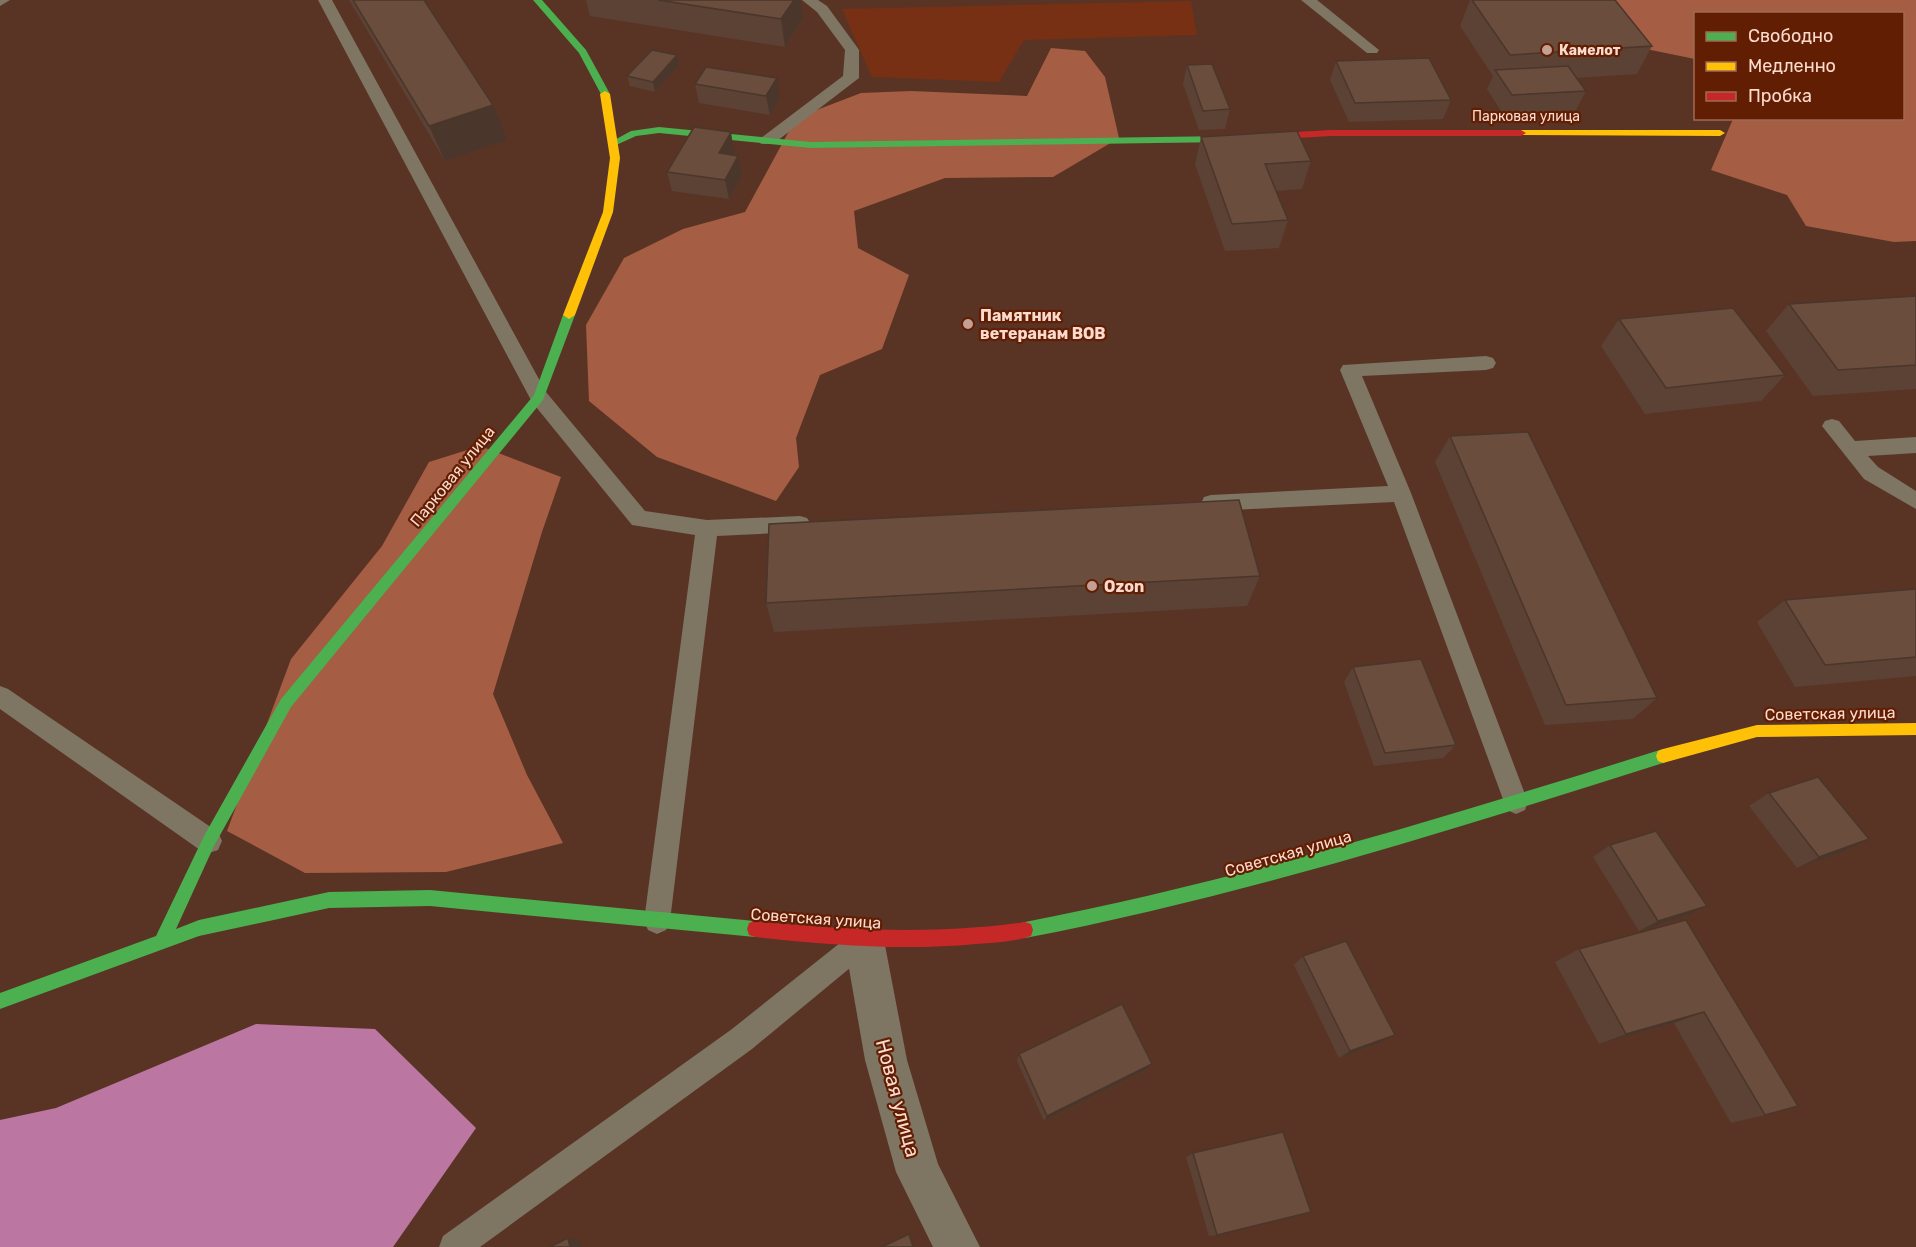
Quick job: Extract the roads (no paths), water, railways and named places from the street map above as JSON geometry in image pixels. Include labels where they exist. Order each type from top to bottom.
[{"type":"street","name":"Парковая улица","points":[[161,942],[209,841],[286,703],[539,397],[608,212],[615,158],[604,91],[583,52],[537,0]]},
{"type":"street","name":"Парковая улица","points":[[614,143],[634,133],[659,130],[811,145],[1252,139],[1331,133],[1720,133]]},
{"type":"street","name":"Советская улица","points":[[0,1001],[199,928],[329,900],[430,898],[864,940],[925,941],[983,937],[1104,916],[1218,890],[1407,836],[1669,754],[1757,731],[1916,729]]},
{"type":"street","name":"Новая улица","points":[[864,940],[886,1060],[918,1172],[957,1247]]},
{"type":"lane","points":[[325,0],[539,397],[639,519],[707,528],[815,523]]},
{"type":"lane","points":[[767,141],[851,78],[852,50],[822,9],[809,0]]},
{"type":"lane","points":[[1308,0],[1372,50]]},
{"type":"lane","points":[[1486,363],[1350,370],[1401,493],[1516,802]]},
{"type":"lane","points":[[1832,426],[1871,473],[1916,501]]},
{"type":"lane","points":[[1850,449],[1916,446]]},
{"type":"lane","points":[[1186,504],[1401,493]]},
{"type":"lane","points":[[657,921],[707,528]]},
{"type":"lane","points":[[0,696],[209,841]]},
{"type":"lane","points":[[454,1247],[742,1039],[864,940]]},
{"type":"place","name":"Камелот","points":[[1547,50]]},
{"type":"place","name":"Памятник ветеранам ВОВ","points":[[968,324]]},
{"type":"place","name":"Ozon","points":[[1092,586]]}]
